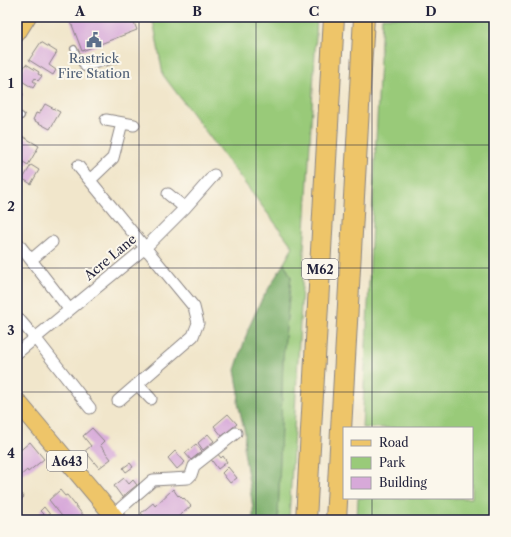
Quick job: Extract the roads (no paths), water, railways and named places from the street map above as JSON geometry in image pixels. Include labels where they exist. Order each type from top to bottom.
[{"type":"highway","name":"M62","points":[[306,520],[334,17]]},
{"type":"highway","name":"M62","points":[[336,520],[364,17]]},
{"type":"main road","points":[[17,33],[27,17]]},
{"type":"main road","name":"A643","points":[[17,401],[115,517]]},
{"type":"street","points":[[106,120],[134,125]]},
{"type":"street","points":[[90,180],[113,158],[122,123]]},
{"type":"street","points":[[78,166],[194,307],[198,323],[193,336],[118,401]]},
{"type":"street","name":"Acre Lane","points":[[17,353],[36,339],[69,309],[145,248],[185,208],[214,175]]},
{"type":"street","points":[[168,194],[185,208]]},
{"type":"street","points":[[17,242],[69,309]]},
{"type":"street","points":[[31,260],[52,242]]},
{"type":"street","points":[[17,317],[90,408]]},
{"type":"street","points":[[138,385],[151,399]]},
{"type":"street","points":[[115,517],[153,480],[188,478],[191,475],[194,466],[236,433]]},
{"type":"lane","points":[[74,49],[84,68],[115,60]]},
{"type":"place","name":"Rastrick Fire Station","points":[[94,40]]}]
